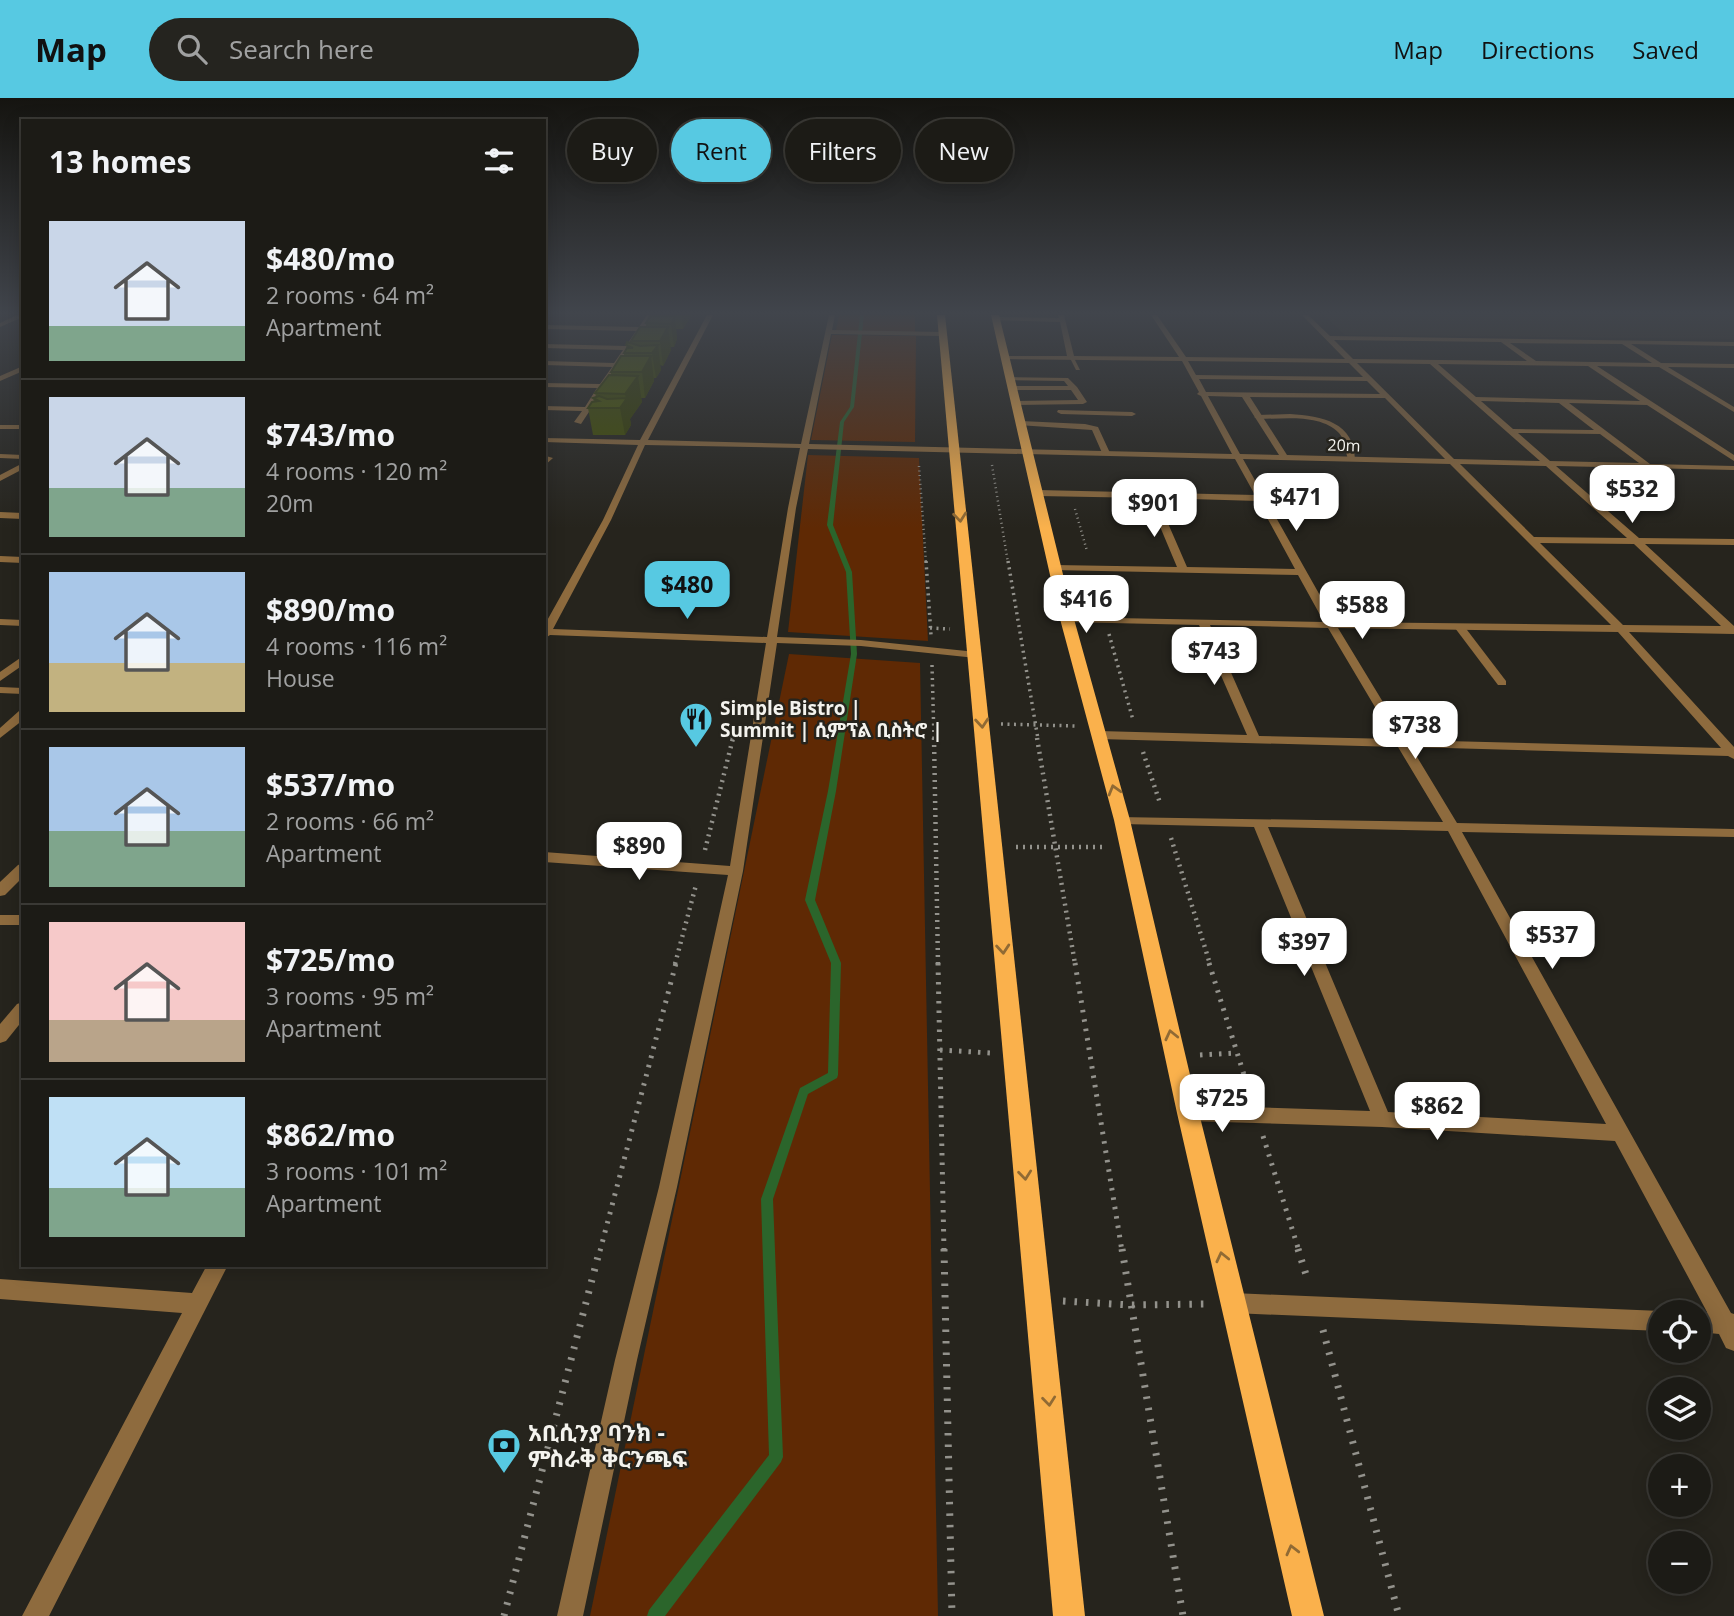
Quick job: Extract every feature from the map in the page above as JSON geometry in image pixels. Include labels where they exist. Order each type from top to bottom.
[{"type":"main road","points":[[948,386],[1069,1616]]},
{"type":"main road","points":[[1012,388],[1055,568],[1122,820],[1188,1113],[1308,1616]]},
{"type":"street","points":[[592,386],[601,386]]},
{"type":"street","points":[[578,422],[601,386]]},
{"type":"street","points":[[546,631],[607,520],[673,386]]},
{"type":"street","points":[[570,1616],[622,1373],[668,1188],[736,871],[792,508],[817,386]]},
{"type":"street","points":[[1017,406],[1083,402],[1073,386]]},
{"type":"street","points":[[1197,386],[1331,625],[1454,829],[1619,1133],[1731,1329]]},
{"type":"street","points":[[1373,386],[1621,629],[1733,753]]},
{"type":"street","points":[[1459,386],[1733,630]]},
{"type":"street","points":[[1623,386],[1734,459]]},
{"type":"street","points":[[1695,386],[1732,408]]},
{"type":"street","points":[[1012,388],[1075,388]]},
{"type":"street","points":[[1201,394],[1384,396]]},
{"type":"street","points":[[1245,395],[1284,457]]},
{"type":"street","points":[[1474,399],[1649,403]]},
{"type":"street","points":[[1562,401],[1649,467]]},
{"type":"street","points":[[1017,406],[1132,414]]},
{"type":"street","points":[[546,408],[585,409]]},
{"type":"street","points":[[1258,416],[1305,418],[1335,427],[1344,436],[1352,459]]},
{"type":"street","points":[[1021,423],[1085,426],[1095,429],[1106,453]]},
{"type":"street","points":[[0,427],[21,427]]},
{"type":"street","points":[[1510,430],[1603,432]]},
{"type":"street","name":"20m","points":[[546,440],[1734,468]]},
{"type":"street","points":[[0,456],[21,457]]},
{"type":"street","points":[[0,478],[21,466]]},
{"type":"street","points":[[1038,493],[1259,498]]},
{"type":"street","points":[[1151,495],[1184,571]]},
{"type":"street","points":[[0,515],[21,516]]},
{"type":"street","points":[[1530,540],[1734,542]]},
{"type":"street","points":[[1721,541],[1734,551]]},
{"type":"street","points":[[0,558],[21,559]]},
{"type":"street","points":[[1055,568],[1301,572]]},
{"type":"street","points":[[1068,619],[1460,628],[1733,630]]},
{"type":"street","points":[[0,622],[21,623]]},
{"type":"street","points":[[1203,622],[1255,740]]},
{"type":"street","points":[[1460,628],[1502,682]]},
{"type":"street","points":[[546,633],[861,643],[976,655]]},
{"type":"street","points":[[0,678],[21,661]]},
{"type":"street","points":[[0,690],[21,691]]},
{"type":"street","points":[[0,734],[21,716]]},
{"type":"street","points":[[1098,731],[1138,736],[1733,753]]},
{"type":"street","points":[[1122,820],[1734,833]]},
{"type":"street","points":[[1259,824],[1382,1119]]},
{"type":"street","points":[[546,857],[736,871]]},
{"type":"street","points":[[0,891],[21,870]]},
{"type":"street","points":[[0,920],[21,920]]},
{"type":"street","points":[[0,1036],[21,1010]]},
{"type":"street","points":[[1188,1113],[1382,1119],[1619,1133]]},
{"type":"street","points":[[35,1616],[217,1267]]},
{"type":"street","points":[[0,1289],[198,1304]]},
{"type":"street","points":[[1233,1303],[1648,1320]]},
{"type":"street","points":[[1711,1325],[1731,1329]]},
{"type":"path","points":[[917,448],[932,650],[951,1616]]},
{"type":"path","points":[[989,450],[1183,1616]]},
{"type":"path","points":[[1070,493],[1138,736],[1316,1307],[1399,1616]]},
{"type":"path","points":[[504,1616],[701,869],[737,721]]},
{"type":"path","points":[[982,723],[1098,731]]},
{"type":"path","points":[[994,847],[1128,847]]},
{"type":"path","points":[[940,1050],[1013,1055]]},
{"type":"path","points":[[1176,1056],[1237,1053]]},
{"type":"path","points":[[1038,1300],[1130,1305],[1233,1303]]},
{"type":"shaded area","points":[[822,386],[916,386],[915,442],[811,440]]},
{"type":"shaded area","points":[[808,455],[919,458],[928,641],[788,632]]},
{"type":"shaded area","points":[[789,654],[920,663],[938,1616],[590,1616]]},
{"type":"building","points":[[601,386],[631,386],[625,394],[595,393]]},
{"type":"building","points":[[599,396],[607,399],[627,398],[620,408],[588,408],[592,402],[599,401],[593,398]]},
{"type":"waterway","points":[[655,1616],[776,1457],[767,1199],[804,1091],[833,1075],[836,963],[810,900],[832,791],[854,654],[849,572],[830,525],[842,422],[852,407],[854,386]]},
{"type":"place","name":"Simple Bistro | Summit | ሲምፕል ቢስትሮ |","points":[[696,749]]},
{"type":"place","name":"አቢሲንያ ባንክ - ምስራቅ ቅርንጫፍ","points":[[504,1475]]}]
